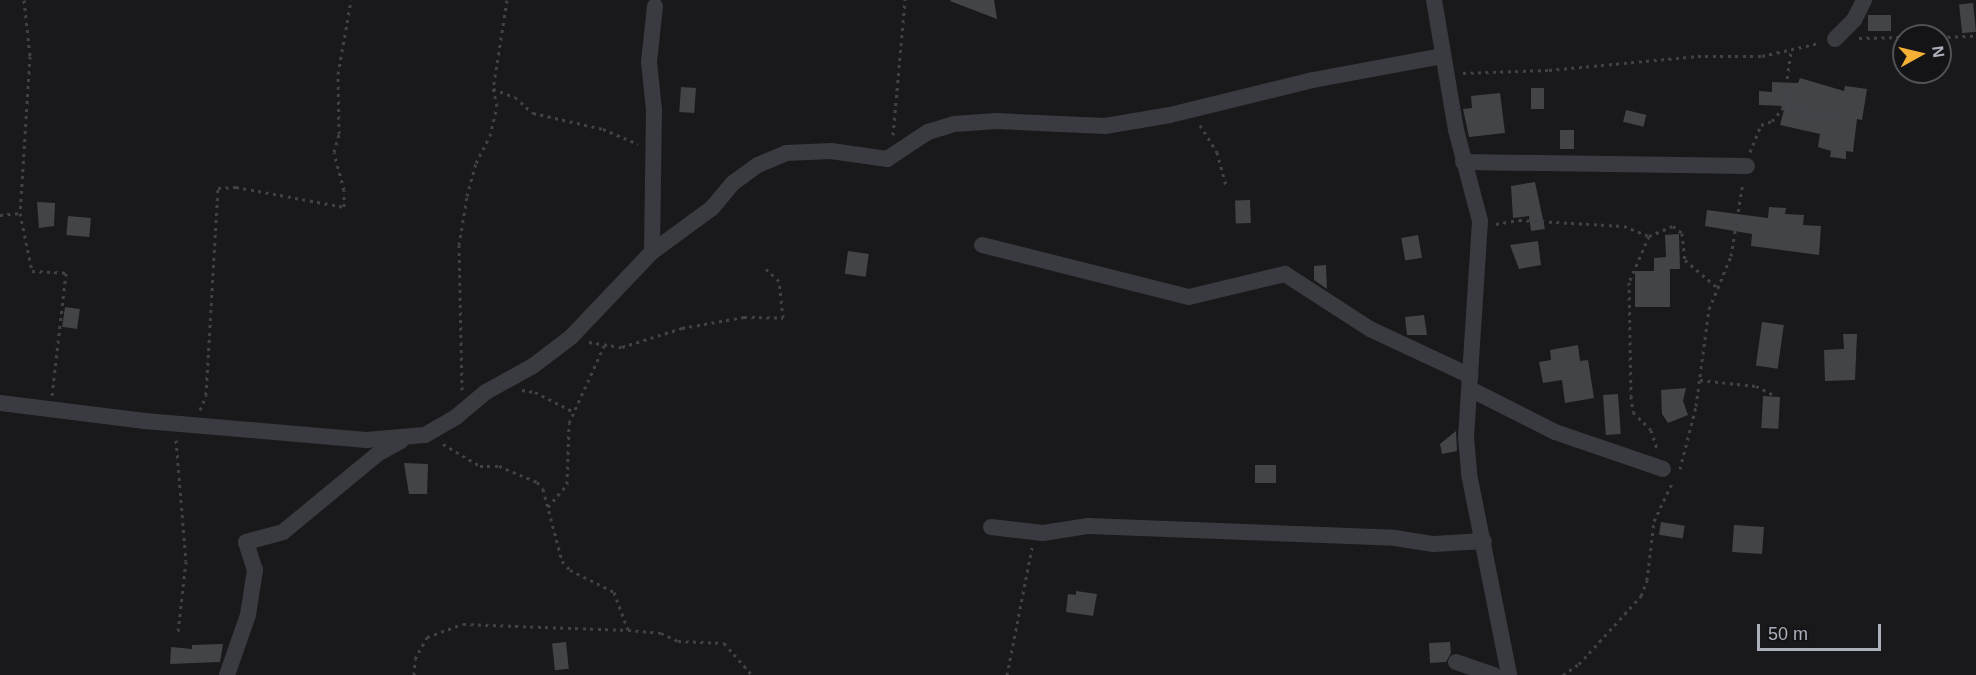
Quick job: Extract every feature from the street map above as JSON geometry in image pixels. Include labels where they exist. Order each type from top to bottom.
[{"type":"street","points":[[1434,0],[1442,56],[1463,162],[1480,228],[1466,437],[1469,474],[1509,675]]},
{"type":"street","points":[[1835,39],[1854,20],[1864,0]]},
{"type":"street","points":[[652,252],[653,151],[650,63],[655,6]]},
{"type":"street","points":[[0,403],[172,424],[366,440],[425,435],[493,388],[533,366],[577,331],[652,252],[712,208],[733,183],[779,155],[808,150],[891,158],[928,132],[954,124],[997,121],[1078,128],[1177,113],[1313,80],[1442,56]]},
{"type":"street","points":[[1463,162],[1746,166]]},
{"type":"street","points":[[982,245],[1189,297],[1285,274],[1370,329],[1471,383],[1555,432],[1663,469]]},
{"type":"street","points":[[227,675],[248,615],[255,570],[246,542],[284,532],[379,453],[408,438]]},
{"type":"street","points":[[992,527],[1043,533],[1088,526],[1395,538],[1434,544],[1484,541]]},
{"type":"street","points":[[1456,662],[1494,675]]},
{"type":"path","points":[[24,0],[30,56],[20,213],[32,271],[66,273],[51,410]]},
{"type":"path","points":[[194,425],[206,395],[218,188],[236,187],[344,207],[344,190],[334,152],[339,135],[338,74],[351,0]]},
{"type":"path","points":[[462,411],[459,245],[467,196],[497,106],[493,89],[507,0]]},
{"type":"path","points":[[891,158],[905,0]]},
{"type":"path","points":[[1952,36],[1976,36]]},
{"type":"path","points":[[1446,73],[1549,70],[1659,58],[1762,56],[1835,39],[1892,37]]},
{"type":"path","points":[[1563,675],[1579,664],[1641,596],[1647,580],[1654,521],[1681,467],[1700,380],[1709,309],[1731,256],[1746,166],[1761,125],[1772,121],[1783,108],[1791,51]]},
{"type":"path","points":[[493,89],[515,98],[533,113],[624,135],[653,151]]},
{"type":"path","points":[[1783,108],[1838,116]]},
{"type":"path","points":[[1177,113],[1194,120],[1206,133],[1226,186]]},
{"type":"path","points":[[0,215],[20,213]]},
{"type":"path","points":[[1480,228],[1519,220],[1565,222],[1624,226],[1649,236]]},
{"type":"path","points":[[1670,488],[1652,430],[1633,412],[1629,282],[1649,236],[1673,226],[1682,233],[1684,260],[1719,289]]},
{"type":"path","points":[[577,331],[589,342],[604,346],[622,346],[682,328],[744,317],[783,318],[779,281],[766,269]]},
{"type":"path","points":[[548,507],[567,484],[572,411],[604,346]]},
{"type":"path","points":[[1700,380],[1756,386],[1772,394]]},
{"type":"path","points":[[493,388],[535,392],[572,411]]},
{"type":"path","points":[[172,424],[179,455],[178,485],[186,561],[178,632]]},
{"type":"path","points":[[425,435],[480,466],[499,466],[537,482],[548,507],[562,561],[570,570],[614,592],[628,630]]},
{"type":"path","points":[[1007,675],[1032,546],[1043,533]]},
{"type":"path","points":[[414,675],[419,647],[427,637],[454,626],[512,623],[661,633],[678,641],[717,640],[730,647],[752,675]]},
{"type":"building","points":[[994,0],[997,19],[950,1]]},
{"type":"building","points":[[1973,3],[1976,32],[1962,33],[1959,4]]},
{"type":"building","points":[[1868,15],[1891,15],[1891,31],[1868,31]]},
{"type":"building","points":[[1800,78],[1844,91],[1845,86],[1867,89],[1862,120],[1857,119],[1853,152],[1846,151],[1846,159],[1830,157],[1831,151],[1818,147],[1820,134],[1780,125],[1785,106],[1759,105],[1759,91],[1772,92],[1772,82],[1798,83]]},
{"type":"building","points":[[681,87],[696,88],[694,113],[679,112]]},
{"type":"building","points":[[1531,88],[1544,88],[1544,109],[1531,109]]},
{"type":"building","points":[[1500,93],[1505,133],[1469,137],[1463,109],[1472,108],[1471,96]]},
{"type":"building","points":[[1626,110],[1646,115],[1643,127],[1623,122]]},
{"type":"building","points":[[1560,130],[1574,130],[1574,149],[1560,149]]},
{"type":"building","points":[[1535,182],[1545,229],[1531,231],[1529,216],[1513,218],[1511,186]]},
{"type":"building","points":[[1250,200],[1251,223],[1236,224],[1235,201]]},
{"type":"building","points":[[37,202],[55,203],[54,226],[39,228]]},
{"type":"building","points":[[1769,207],[1786,208],[1785,214],[1804,215],[1803,225],[1821,226],[1819,255],[1751,246],[1752,234],[1705,226],[1707,210],[1768,218]]},
{"type":"building","points":[[68,216],[91,218],[89,237],[66,235]]},
{"type":"building","points":[[1679,234],[1680,269],[1670,269],[1670,307],[1635,307],[1635,271],[1654,271],[1654,258],[1666,257],[1665,235]]},
{"type":"building","points":[[1418,235],[1422,258],[1405,261],[1401,238]]},
{"type":"building","points":[[1538,241],[1541,265],[1519,269],[1510,245]]},
{"type":"building","points":[[848,251],[869,254],[866,277],[845,274]]},
{"type":"building","points":[[1326,265],[1327,289],[1314,280],[1314,266]]},
{"type":"building","points":[[65,307],[80,309],[77,329],[62,327]]},
{"type":"building","points":[[1424,315],[1427,335],[1407,335],[1405,317]]},
{"type":"building","points":[[1762,322],[1784,325],[1778,369],[1756,366]]},
{"type":"building","points":[[1843,334],[1857,334],[1855,380],[1825,381],[1824,350],[1844,349]]},
{"type":"building","points":[[1578,345],[1580,361],[1588,360],[1594,398],[1565,403],[1562,380],[1543,383],[1539,362],[1551,360],[1550,350]]},
{"type":"building","points":[[1686,388],[1683,401],[1688,415],[1668,423],[1662,414],[1661,390]]},
{"type":"building","points":[[1618,394],[1621,434],[1606,435],[1603,395]]},
{"type":"building","points":[[1763,396],[1780,397],[1778,429],[1761,428]]},
{"type":"building","points":[[1456,431],[1457,451],[1442,454],[1440,444]]},
{"type":"building","points":[[404,463],[428,464],[427,494],[409,494]]},
{"type":"building","points":[[1255,465],[1276,465],[1276,483],[1255,483]]},
{"type":"building","points":[[1661,522],[1685,526],[1683,539],[1659,535]]},
{"type":"building","points":[[1734,525],[1764,527],[1762,554],[1732,552]]},
{"type":"building","points":[[1076,591],[1097,594],[1093,616],[1066,612],[1068,594],[1076,595]]},
{"type":"building","points":[[566,642],[569,669],[555,670],[552,643]]},
{"type":"building","points":[[1450,642],[1451,653],[1446,662],[1430,663],[1429,643]]},
{"type":"building","points":[[223,644],[220,662],[170,664],[171,647],[192,649],[192,645]]}]
